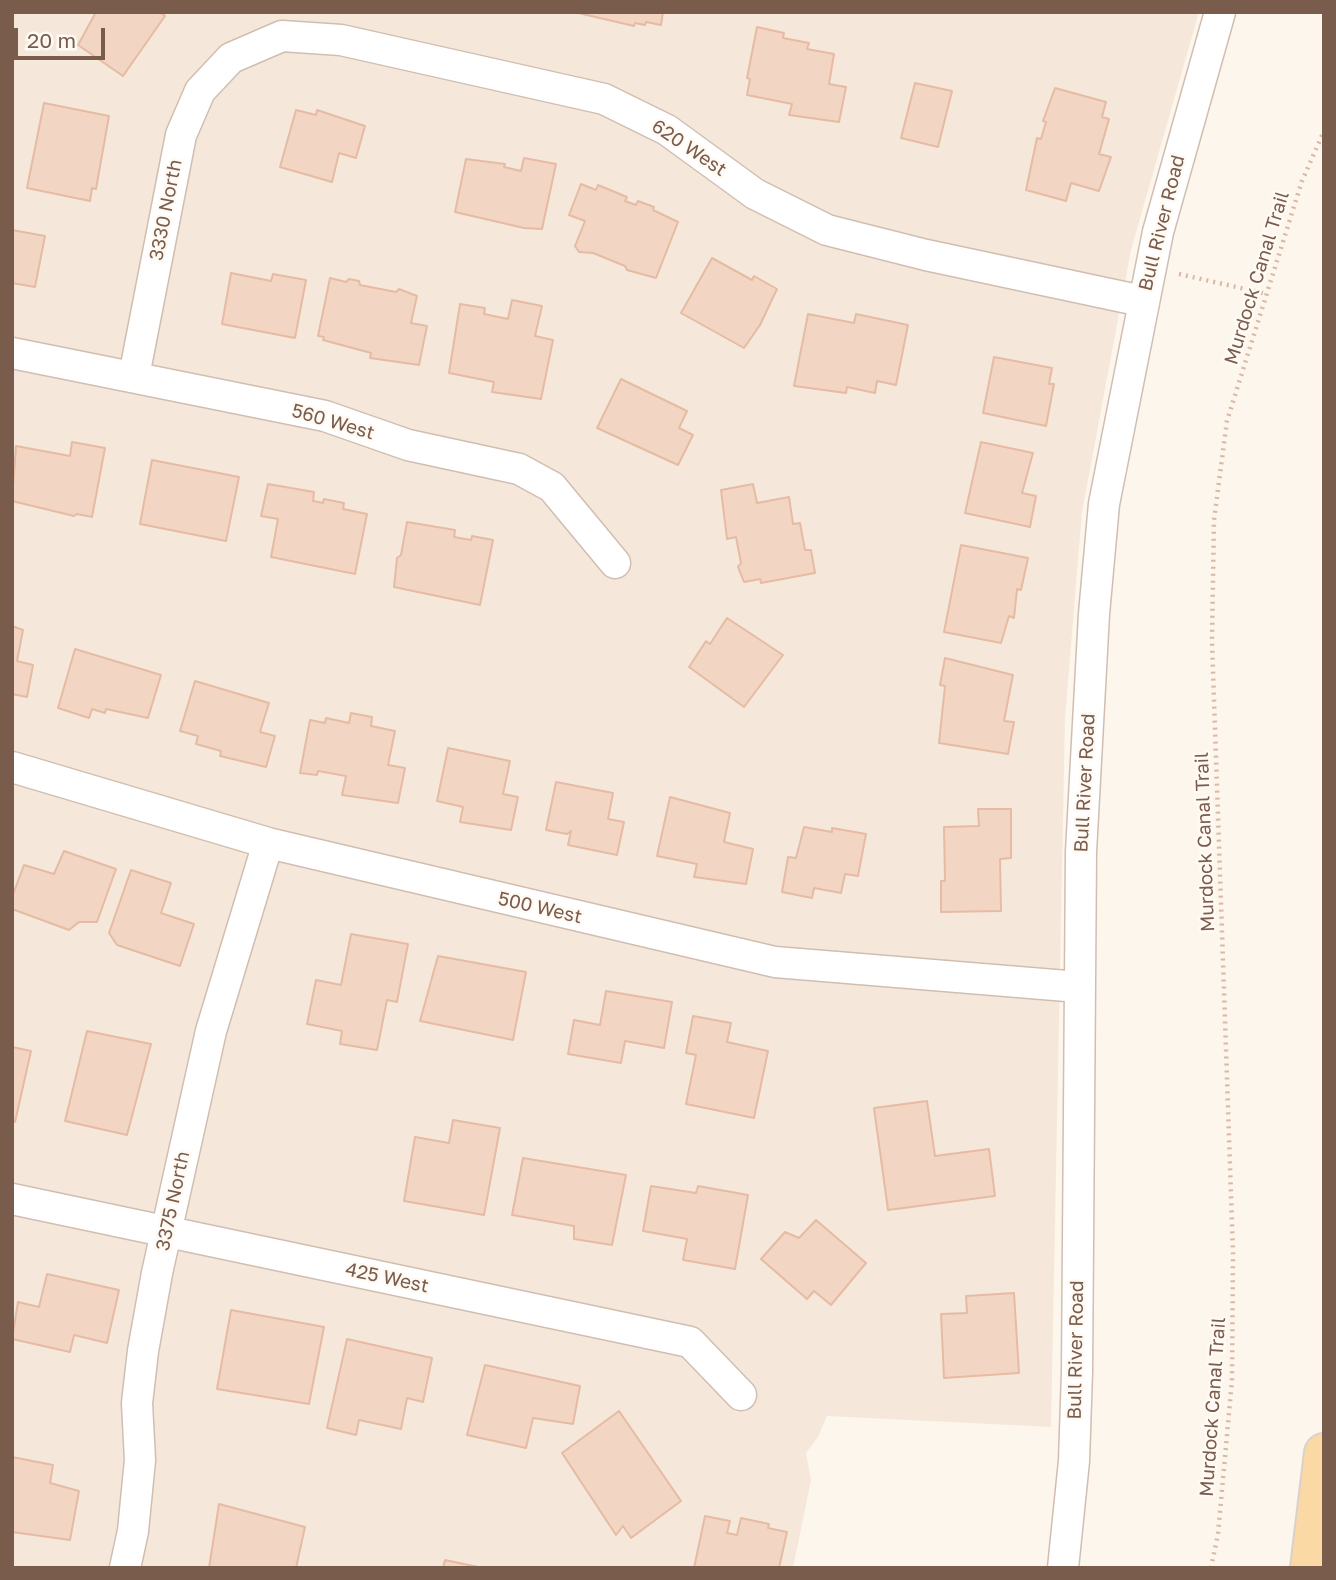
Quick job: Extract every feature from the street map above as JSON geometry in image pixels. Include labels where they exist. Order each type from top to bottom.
[{"type":"main road","points":[[1310,1568],[1324,1453]]},
{"type":"street","name":"Bull River Road","points":[[1063,1568],[1074,1461],[1077,1372],[1081,852],[1094,614],[1104,504],[1142,301],[1161,220],[1220,12]]},
{"type":"street","name":"620 West","points":[[231,58],[282,36],[341,40],[604,99],[667,130],[755,194],[827,230],[926,255],[1142,301]]},
{"type":"street","name":"3330 North","points":[[134,376],[181,135],[200,91],[231,58]]},
{"type":"street","name":"560 West","points":[[12,353],[325,416],[408,445],[519,469],[552,488],[615,563]]},
{"type":"street","name":"500 West","points":[[12,767],[268,843],[775,962],[1079,987]]},
{"type":"street","name":"3375 North","points":[[125,1568],[134,1531],[140,1460],[137,1403],[143,1351],[166,1231],[211,1031],[268,843]]},
{"type":"street","name":"425 West","points":[[12,1199],[690,1342],[741,1395]]},
{"type":"path","name":"Murdock Canal Trail","points":[[1212,1568],[1218,1534],[1232,1380],[1233,1266],[1212,641],[1214,520],[1227,421],[1302,181],[1324,131]]},
{"type":"path","points":[[1167,271],[1267,294]]},
{"type":"shaded area","points":[[12,12],[1199,12],[1131,250],[1082,512],[1065,718],[1051,1427],[827,1416],[818,1437],[806,1453],[811,1480],[793,1568],[12,1568]]},
{"type":"building","points":[[96,12],[160,12],[165,16],[123,76],[78,45]]},
{"type":"building","points":[[574,12],[663,12],[661,25],[646,22],[645,25],[635,23],[634,26]]},
{"type":"building","points":[[757,27],[784,33],[783,38],[809,43],[807,49],[834,54],[829,84],[846,87],[839,122],[789,115],[792,104],[747,95],[750,79],[747,78]]},
{"type":"building","points":[[915,83],[952,91],[938,147],[901,138]]},
{"type":"building","points":[[1055,88],[1106,102],[1102,117],[1109,119],[1099,154],[1111,157],[1099,191],[1071,183],[1066,201],[1026,190],[1037,138],[1041,139],[1046,122],[1043,121]]},
{"type":"building","points":[[44,103],[109,116],[96,189],[92,188],[90,201],[27,188]]},
{"type":"building","points":[[296,110],[316,115],[317,110],[365,126],[356,158],[339,153],[332,182],[280,167]]},
{"type":"building","points":[[524,158],[556,164],[542,229],[524,228],[455,212],[466,159],[505,164],[504,167],[521,171]]},
{"type":"building","points":[[581,184],[596,190],[598,185],[627,197],[625,201],[636,205],[638,201],[654,207],[653,210],[678,222],[656,278],[627,270],[625,266],[593,253],[579,252],[575,246],[585,221],[569,215]]},
{"type":"building","points":[[12,230],[45,236],[35,287],[12,283]]},
{"type":"building","points":[[712,258],[752,280],[754,276],[777,289],[760,325],[744,348],[681,313]]},
{"type":"building","points":[[231,273],[271,281],[273,274],[306,280],[295,338],[222,324]]},
{"type":"building","points":[[330,278],[346,282],[349,279],[359,281],[360,285],[396,292],[399,289],[417,296],[411,323],[427,326],[419,365],[370,358],[371,353],[323,340],[324,337],[318,336]]},
{"type":"building","points":[[512,300],[542,306],[535,336],[553,340],[541,399],[492,392],[494,382],[449,373],[460,304],[485,308],[484,314],[508,319]]},
{"type":"building","points":[[808,314],[854,323],[856,314],[908,325],[896,385],[877,381],[875,393],[847,387],[846,393],[794,386]]},
{"type":"building","points":[[994,357],[1052,368],[1049,384],[1054,384],[1046,426],[983,413]]},
{"type":"building","points":[[621,379],[687,411],[679,428],[693,435],[678,465],[597,428]]},
{"type":"building","points":[[72,442],[105,448],[92,517],[77,514],[74,516],[12,501],[16,446],[70,456]]},
{"type":"building","points":[[981,442],[1033,453],[1022,493],[1036,496],[1030,527],[965,513]]},
{"type":"building","points":[[152,460],[239,477],[226,541],[140,524]]},
{"type":"building","points":[[268,484],[314,492],[313,501],[323,503],[324,499],[344,503],[343,509],[367,514],[355,574],[271,557],[278,519],[261,516]]},
{"type":"building","points":[[753,484],[757,503],[789,497],[793,524],[800,523],[805,550],[811,550],[815,573],[761,583],[760,579],[744,582],[738,567],[741,563],[736,537],[727,539],[721,490]]},
{"type":"building","points":[[407,522],[455,530],[454,537],[471,540],[472,536],[493,540],[480,605],[394,587],[397,558],[401,555]]},
{"type":"building","points":[[961,545],[1028,558],[1021,590],[1017,589],[1014,618],[1009,616],[1001,643],[944,632]]},
{"type":"building","points":[[727,618],[783,655],[744,707],[689,667],[706,641],[710,644]]},
{"type":"building","points":[[12,626],[23,630],[17,661],[33,665],[27,697],[12,694]]},
{"type":"building","points":[[75,649],[161,675],[148,718],[106,709],[105,713],[92,709],[89,718],[58,708]]},
{"type":"building","points":[[945,658],[1013,675],[1004,721],[1014,722],[1008,754],[939,743],[945,686],[940,685]]},
{"type":"building","points":[[195,681],[269,703],[260,732],[275,736],[266,767],[220,756],[221,751],[196,744],[198,736],[180,731]]},
{"type":"building","points":[[351,713],[372,717],[371,726],[395,731],[388,765],[405,768],[398,803],[342,795],[346,776],[318,771],[317,775],[300,773],[310,720],[325,723],[326,718],[349,723]]},
{"type":"building","points":[[448,748],[510,761],[503,794],[518,797],[511,830],[460,822],[463,807],[437,801]]},
{"type":"building","points":[[556,782],[613,793],[608,819],[624,822],[617,855],[568,845],[571,831],[567,834],[546,830]]},
{"type":"building","points":[[670,797],[730,813],[724,842],[753,849],[746,884],[694,877],[697,864],[657,856]]},
{"type":"building","points":[[978,809],[1011,809],[1011,858],[1000,859],[1001,911],[941,912],[941,881],[945,881],[944,827],[979,826]]},
{"type":"building","points":[[804,827],[832,832],[832,828],[866,834],[858,876],[845,874],[841,893],[814,888],[812,898],[782,892],[788,857],[796,858]]},
{"type":"building","points":[[64,851],[116,869],[97,922],[79,922],[69,930],[12,909],[12,897],[24,865],[54,874]]},
{"type":"building","points":[[131,870],[171,883],[161,913],[194,924],[180,966],[117,945],[109,933]]},
{"type":"building","points":[[351,934],[408,944],[397,1002],[387,1000],[377,1050],[340,1044],[342,1031],[307,1024],[316,980],[341,985]]},
{"type":"building","points":[[438,956],[526,972],[513,1040],[420,1021]]},
{"type":"building","points":[[606,991],[672,1002],[664,1048],[625,1041],[621,1063],[568,1054],[574,1020],[600,1025]]},
{"type":"building","points":[[693,1016],[731,1023],[727,1042],[768,1051],[754,1118],[686,1104],[696,1055],[686,1053]]},
{"type":"building","points":[[87,1031],[151,1044],[127,1135],[65,1121]]},
{"type":"building","points":[[12,1047],[31,1051],[15,1122],[12,1121]]},
{"type":"building","points":[[927,1101],[935,1156],[989,1149],[995,1196],[888,1210],[874,1108]]},
{"type":"building","points":[[453,1120],[500,1128],[484,1215],[404,1201],[415,1137],[449,1143]]},
{"type":"building","points":[[523,1158],[626,1175],[612,1245],[574,1239],[574,1226],[512,1215]]},
{"type":"building","points":[[651,1186],[696,1193],[698,1186],[748,1195],[735,1269],[683,1260],[687,1239],[643,1231]]},
{"type":"building","points":[[816,1220],[866,1263],[831,1305],[814,1291],[807,1299],[761,1259],[785,1232],[799,1238]]},
{"type":"building","points":[[47,1274],[119,1290],[107,1343],[74,1335],[70,1352],[12,1339],[18,1302],[39,1307]]},
{"type":"building","points":[[1014,1293],[1019,1373],[944,1378],[941,1314],[967,1313],[966,1296]]},
{"type":"building","points":[[231,1310],[324,1327],[309,1404],[217,1389]]},
{"type":"building","points":[[347,1339],[432,1358],[423,1402],[407,1398],[401,1429],[359,1420],[356,1435],[327,1428]]},
{"type":"building","points":[[485,1365],[580,1386],[573,1424],[533,1418],[526,1448],[467,1435]]},
{"type":"building","points":[[619,1411],[681,1501],[631,1538],[623,1526],[616,1535],[562,1453]]},
{"type":"building","points":[[12,1457],[53,1465],[50,1483],[79,1491],[70,1540],[12,1532]]},
{"type":"building","points":[[219,1504],[305,1527],[296,1568],[209,1568]]},
{"type":"building","points":[[705,1516],[730,1521],[727,1533],[737,1535],[741,1518],[769,1524],[768,1528],[787,1532],[779,1568],[694,1568]]},
{"type":"building","points":[[445,1560],[483,1568],[443,1568]]}]
